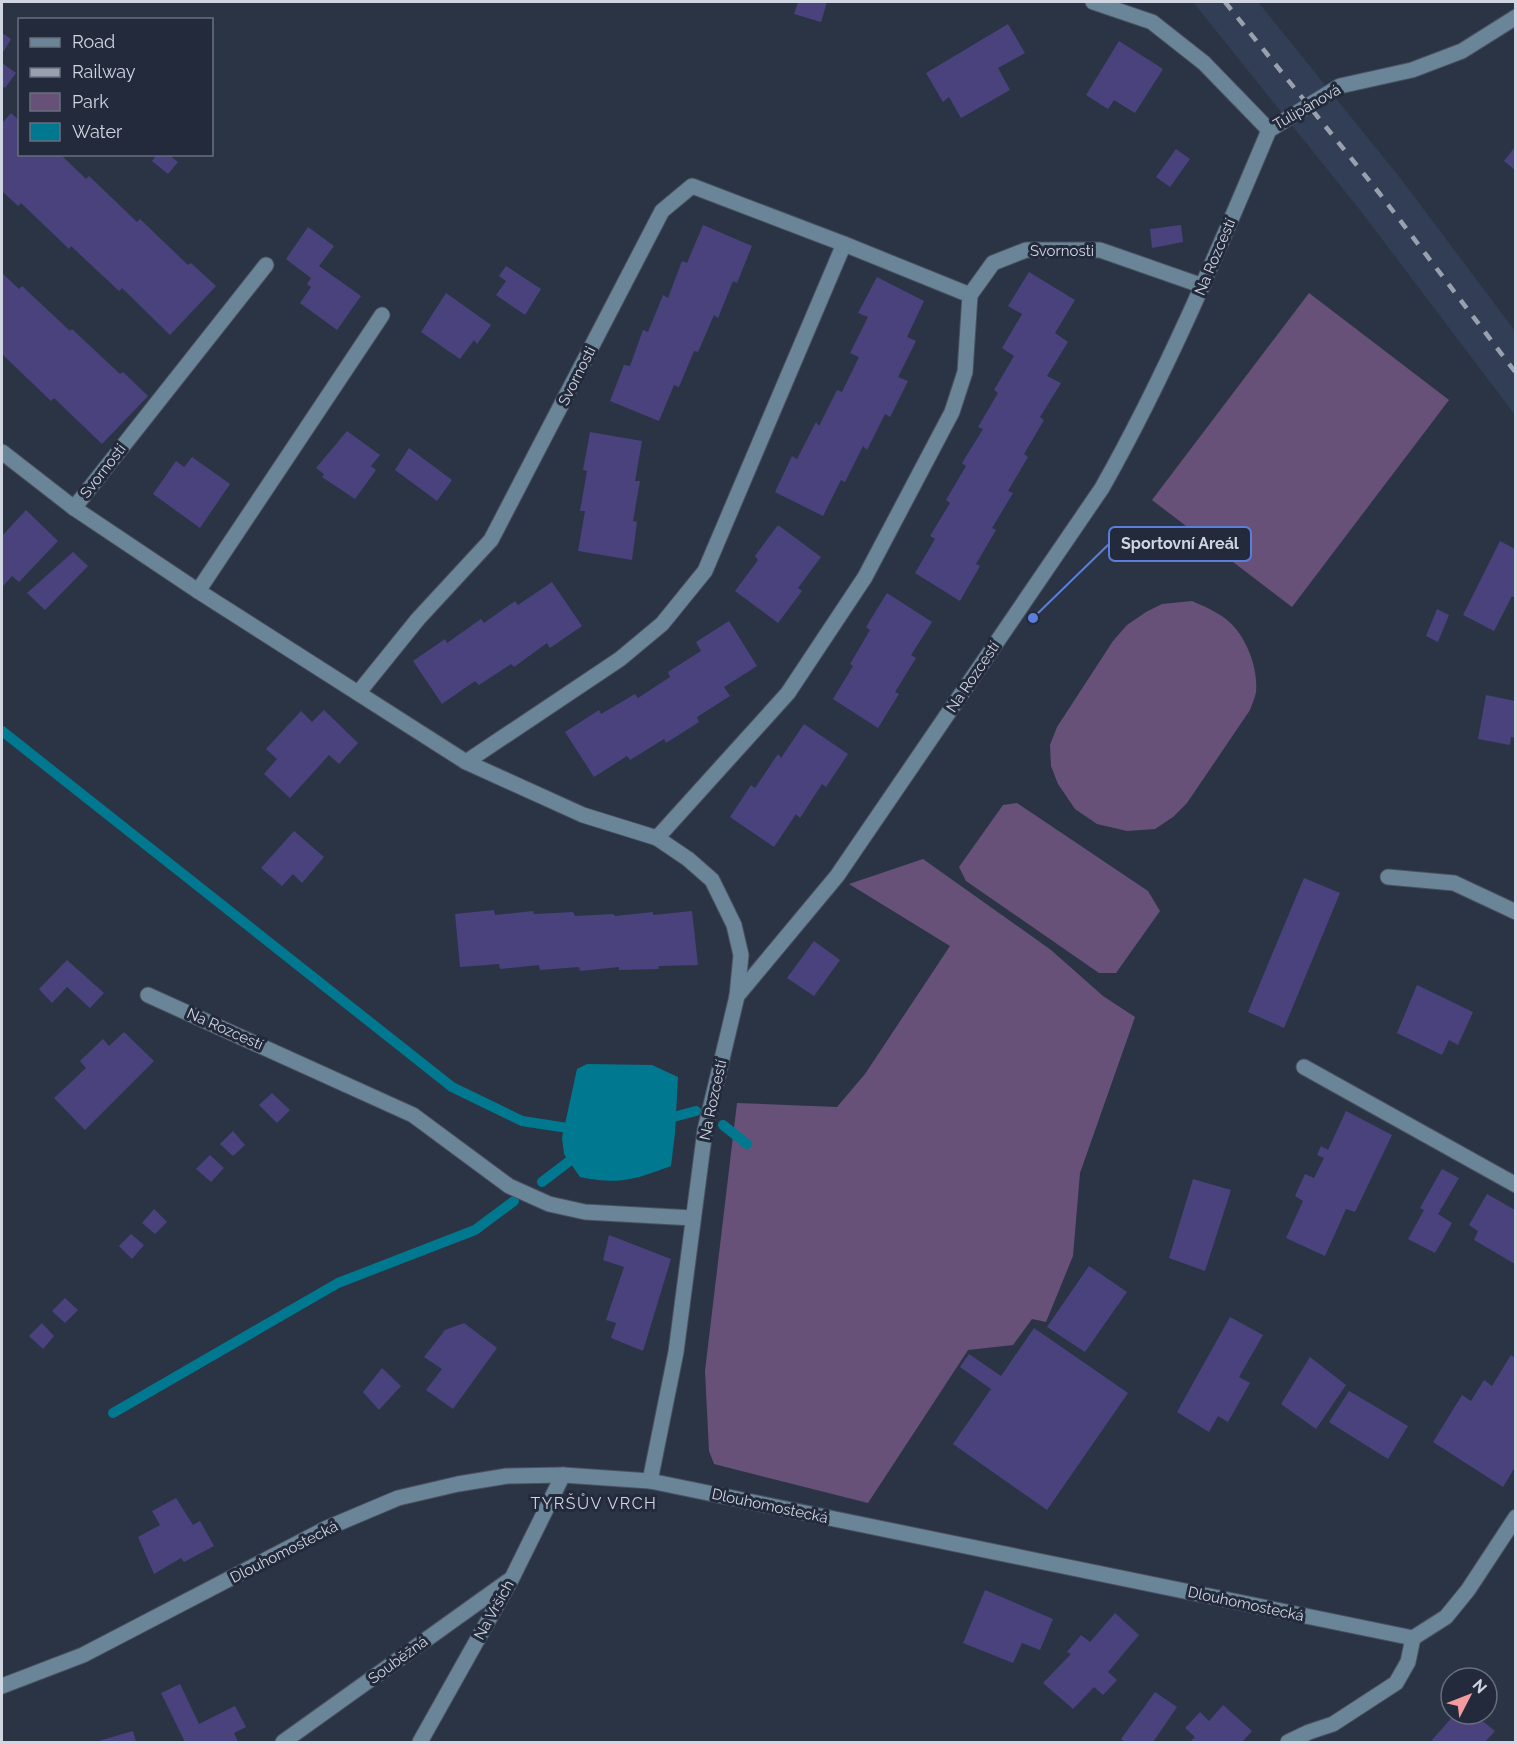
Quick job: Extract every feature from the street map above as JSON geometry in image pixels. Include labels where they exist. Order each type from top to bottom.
[{"type":"street","name":"Tulipánová","points":[[1093,2],[1152,22],[1204,63],[1269,130],[1340,86],[1412,70],[1462,51],[1515,17]]},
{"type":"street","name":"Na Rozcestí","points":[[650,1481],[676,1352],[705,1130],[737,996],[837,876],[1102,488],[1131,436],[1203,286],[1269,130]]},
{"type":"street","name":"Svornosti","points":[[359,692],[418,619],[491,540],[662,211],[692,186],[970,295],[993,262],[1026,250],[1100,250],[1203,286]]},
{"type":"street","points":[[466,762],[620,659],[662,624],[705,571],[844,244]]},
{"type":"street","name":"Svornosti","points":[[74,508],[266,265]]},
{"type":"street","points":[[657,838],[788,693],[865,577],[952,412],[965,372],[970,295]]},
{"type":"street","points":[[198,591],[382,315]]},
{"type":"street","name":"Svornosti","points":[[2,452],[74,508],[198,591],[466,762],[583,815],[657,838],[688,859],[712,880],[734,925],[741,956],[737,996]]},
{"type":"street","points":[[1388,877],[1454,883],[1515,912]]},
{"type":"street","name":"Na Rozcestí","points":[[148,994],[413,1114],[510,1186],[549,1204],[585,1212],[693,1218]]},
{"type":"street","points":[[1304,1067],[1515,1185]]},
{"type":"street","name":"Dlouhomostecká","points":[[2,1686],[82,1655],[327,1528],[398,1498],[458,1484],[507,1476],[563,1475],[650,1481],[1413,1638]]},
{"type":"street","name":"Na Vrších","points":[[420,1743],[512,1578],[563,1475]]},
{"type":"street","points":[[1288,1743],[1309,1732],[1333,1724],[1396,1683],[1408,1662],[1413,1638],[1446,1617],[1468,1590],[1515,1517]]},
{"type":"street","name":"Souběžná","points":[[283,1743],[512,1578]]},
{"type":"shaded area","points":[[1193,2],[1258,2],[1401,179],[1515,331],[1515,415],[1360,210]]},
{"type":"green space","points":[[1309,293],[1449,400],[1292,607],[1152,500]]},
{"type":"green space","points":[[1192,601],[1227,620],[1245,643],[1252,659],[1256,684],[1256,694],[1250,710],[1187,803],[1173,817],[1155,829],[1127,831],[1097,824],[1075,809],[1058,784],[1051,766],[1050,745],[1057,727],[1113,641],[1127,625],[1162,604]]},
{"type":"green space","points":[[1017,803],[1148,891],[1160,911],[1116,973],[1099,973],[966,881],[959,867],[1003,805]]},
{"type":"green space","points":[[923,859],[1051,950],[1103,996],[1135,1017],[1080,1173],[1073,1256],[1046,1322],[1032,1319],[1013,1345],[968,1350],[868,1503],[714,1464],[709,1451],[705,1371],[737,1103],[837,1107],[865,1074],[950,946],[849,884]]},
{"type":"water","points":[[587,1064],[652,1065],[678,1077],[671,1166],[626,1180],[606,1181],[580,1177],[564,1154],[562,1138],[577,1069]]},
{"type":"building","points":[[798,2],[827,2],[821,22],[794,14]]},
{"type":"building","points":[[1008,24],[1025,53],[998,68],[1010,90],[961,118],[949,97],[943,102],[926,73]]},
{"type":"building","points":[[2,33],[11,39],[2,54]]},
{"type":"building","points":[[1119,41],[1163,69],[1135,113],[1114,100],[1108,109],[1086,95]]},
{"type":"building","points":[[2,63],[16,73],[5,88],[2,86]]},
{"type":"building","points":[[11,113],[18,119],[18,156],[62,156],[86,179],[89,176],[137,222],[140,219],[188,265],[191,263],[216,286],[170,335],[122,288],[119,291],[71,246],[69,249],[21,203],[18,206],[2,191],[2,123]]},
{"type":"building","points":[[1515,147],[1515,170],[1504,161]]},
{"type":"building","points":[[1176,149],[1190,159],[1170,187],[1156,177]]},
{"type":"building","points":[[156,156],[170,156],[178,162],[168,174],[152,161]]},
{"type":"building","points":[[703,225],[752,246],[737,283],[733,281],[718,318],[714,315],[698,352],[694,351],[679,387],[674,385],[659,421],[610,401],[624,365],[630,366],[643,330],[648,332],[663,295],[668,298],[682,261],[687,263]]},
{"type":"building","points":[[1181,225],[1183,242],[1152,248],[1150,229]]},
{"type":"building","points":[[308,227],[334,246],[319,266],[361,296],[337,330],[300,303],[311,287],[307,284],[311,278],[286,259]]},
{"type":"building","points":[[506,266],[541,289],[525,315],[496,295],[506,281],[499,276]]},
{"type":"building","points":[[1029,272],[1075,300],[1055,333],[1068,342],[1047,376],[1061,383],[1040,417],[1044,420],[1024,454],[1028,457],[1008,491],[1013,493],[992,528],[996,530],[976,564],[980,566],[960,601],[915,573],[935,539],[930,536],[950,503],[946,500],[966,466],[962,463],[983,429],[978,427],[998,393],[994,390],[1014,356],[1002,348],[1022,314],[1008,306]]},
{"type":"building","points":[[2,273],[19,289],[22,286],[70,331],[72,329],[120,374],[123,372],[148,396],[102,444],[54,398],[51,401],[3,355],[2,357]]},
{"type":"building","points":[[877,277],[924,301],[907,337],[916,341],[898,377],[908,381],[890,417],[885,414],[867,450],[863,446],[845,482],[841,480],[823,516],[775,492],[792,456],[797,459],[816,422],[819,426],[837,390],[842,392],[859,357],[850,353],[868,317],[858,313]]},
{"type":"building","points":[[446,293],[491,325],[477,344],[474,340],[460,359],[421,332]]},
{"type":"building","points":[[347,431],[380,455],[371,466],[376,470],[355,499],[322,477],[324,474],[316,468]]},
{"type":"building","points":[[590,432],[642,441],[635,481],[640,481],[633,521],[637,522],[632,560],[578,551],[585,511],[580,511],[587,471],[583,470]]},
{"type":"building","points":[[409,448],[452,480],[437,501],[395,470]]},
{"type":"building","points":[[192,457],[230,484],[200,528],[153,494],[176,461],[184,467]]},
{"type":"building","points":[[26,510],[58,541],[19,582],[12,576],[2,587],[2,536]]},
{"type":"building","points":[[778,525],[821,557],[798,588],[802,591],[778,623],[735,591],[758,560],[755,556]]},
{"type":"building","points":[[1500,541],[1515,549],[1515,598],[1512,596],[1494,631],[1463,615]]},
{"type":"building","points":[[73,552],[88,566],[45,610],[27,593]]},
{"type":"building","points":[[552,582],[582,626],[550,648],[547,643],[514,667],[511,664],[479,685],[475,681],[442,704],[413,661],[445,639],[447,643],[481,619],[484,623],[515,601],[518,605]]},
{"type":"building","points":[[887,593],[932,622],[911,655],[916,658],[895,692],[899,694],[878,728],[833,699],[853,666],[850,664],[870,630],[866,627]]},
{"type":"building","points":[[1437,609],[1449,615],[1438,642],[1426,636]]},
{"type":"building","points":[[729,621],[757,666],[724,687],[730,696],[697,717],[699,722],[666,743],[664,739],[630,760],[627,756],[594,777],[565,732],[599,710],[601,714],[635,694],[638,698],[670,677],[668,672],[701,651],[696,642]]},
{"type":"building","points":[[1486,695],[1515,701],[1515,738],[1511,737],[1510,745],[1478,739]]},
{"type":"building","points":[[324,710],[358,743],[339,764],[329,755],[290,798],[264,774],[277,759],[266,749],[301,711],[312,722]]},
{"type":"building","points":[[804,724],[848,754],[826,787],[822,784],[800,818],[796,814],[774,847],[730,817],[751,785],[755,788],[778,754],[781,758]]},
{"type":"building","points":[[294,831],[324,857],[302,883],[293,874],[282,886],[261,868]]},
{"type":"building","points":[[1304,878],[1340,893],[1284,1028],[1248,1012]]},
{"type":"building","points":[[494,910],[495,915],[533,911],[534,914],[573,912],[575,916],[613,914],[615,916],[653,912],[653,915],[692,911],[698,965],[619,970],[619,967],[580,971],[579,967],[540,970],[539,965],[500,969],[499,964],[460,967],[455,914]]},
{"type":"building","points":[[814,941],[840,960],[814,996],[787,978]]},
{"type":"building","points":[[67,960],[104,993],[90,1008],[67,987],[52,1003],[39,989]]},
{"type":"building","points":[[1417,985],[1473,1012],[1458,1045],[1449,1040],[1442,1055],[1397,1033]]},
{"type":"building","points":[[124,1032],[154,1061],[85,1130],[54,1098],[86,1068],[80,1061],[103,1039],[109,1046]]},
{"type":"building","points":[[272,1093],[290,1110],[277,1123],[259,1105]]},
{"type":"building","points":[[1346,1111],[1392,1135],[1355,1212],[1346,1209],[1325,1256],[1286,1238],[1303,1201],[1295,1196],[1305,1174],[1314,1178],[1324,1158],[1317,1155],[1321,1146],[1328,1150]]},
{"type":"building","points":[[233,1131],[245,1145],[233,1156],[220,1144]]},
{"type":"building","points":[[210,1155],[224,1168],[211,1182],[196,1169]]},
{"type":"building","points":[[1442,1169],[1459,1178],[1438,1214],[1452,1223],[1435,1253],[1408,1239],[1424,1210],[1420,1208]]},
{"type":"building","points":[[1193,1179],[1231,1190],[1205,1271],[1169,1258]]},
{"type":"building","points":[[1487,1194],[1515,1210],[1515,1264],[1474,1240],[1478,1231],[1469,1225]]},
{"type":"building","points":[[154,1209],[167,1222],[155,1234],[142,1223]]},
{"type":"building","points":[[131,1234],[144,1245],[132,1259],[119,1246]]},
{"type":"building","points":[[609,1235],[671,1259],[643,1351],[611,1338],[616,1323],[606,1320],[624,1267],[603,1260]]},
{"type":"building","points":[[1089,1266],[1127,1292],[1085,1352],[1047,1327]]},
{"type":"building","points":[[65,1298],[78,1310],[65,1323],[52,1311]]},
{"type":"building","points":[[1230,1317],[1263,1335],[1239,1377],[1250,1383],[1228,1422],[1218,1416],[1209,1432],[1177,1412]]},
{"type":"building","points":[[42,1323],[54,1336],[43,1349],[29,1336]]},
{"type":"building","points":[[464,1323],[497,1348],[453,1409],[426,1390],[442,1369],[424,1357],[445,1330]]},
{"type":"building","points":[[1034,1328],[1128,1393],[1047,1510],[953,1444],[991,1389],[960,1367],[969,1354],[1001,1376]]},
{"type":"building","points":[[1511,1355],[1515,1358],[1515,1467],[1503,1487],[1433,1442],[1462,1395],[1471,1401],[1484,1380],[1492,1386]]},
{"type":"building","points":[[1310,1357],[1346,1385],[1316,1429],[1281,1404]]},
{"type":"building","points":[[382,1368],[401,1386],[379,1410],[363,1392]]},
{"type":"building","points":[[1349,1391],[1408,1426],[1388,1459],[1329,1422]]},
{"type":"building","points":[[176,1498],[193,1525],[200,1521],[214,1546],[184,1562],[181,1558],[154,1574],[138,1537],[160,1525],[152,1511]]},
{"type":"building","points":[[985,1590],[1053,1619],[1040,1650],[1022,1643],[1013,1663],[963,1643]]},
{"type":"building","points":[[1115,1613],[1139,1635],[1108,1672],[1117,1680],[1103,1695],[1094,1687],[1073,1709],[1043,1683],[1071,1654],[1067,1652],[1081,1635],[1090,1642]]},
{"type":"building","points":[[180,1684],[199,1724],[235,1706],[246,1727],[234,1733],[238,1742],[185,1742],[161,1693]]},
{"type":"building","points":[[1155,1692],[1177,1707],[1153,1742],[1125,1742],[1121,1739]]},
{"type":"building","points":[[1223,1705],[1252,1731],[1242,1742],[1190,1742],[1195,1737],[1185,1728],[1200,1712],[1209,1721]]},
{"type":"building","points":[[1444,1726],[1489,1726],[1495,1731],[1485,1742],[1435,1742],[1432,1740]]},
{"type":"building","points":[[133,1731],[136,1742],[95,1742]]},
{"type":"waterway","points":[[2,731],[452,1087],[522,1121],[574,1129]]},
{"type":"waterway","points":[[662,1120],[696,1111]]},
{"type":"waterway","points":[[723,1125],[747,1144]]},
{"type":"waterway","points":[[542,1182],[580,1153]]},
{"type":"waterway","points":[[113,1413],[338,1283],[475,1230],[514,1201]]},
{"type":"railway","points":[[1225,2],[1380,194],[1516,373]]},
{"type":"place","name":"Sportovní Areál","points":[[1033,618]]},
{"type":"district","name":"TYRŠŮV VRCH","points":[[594,1503]]}]
